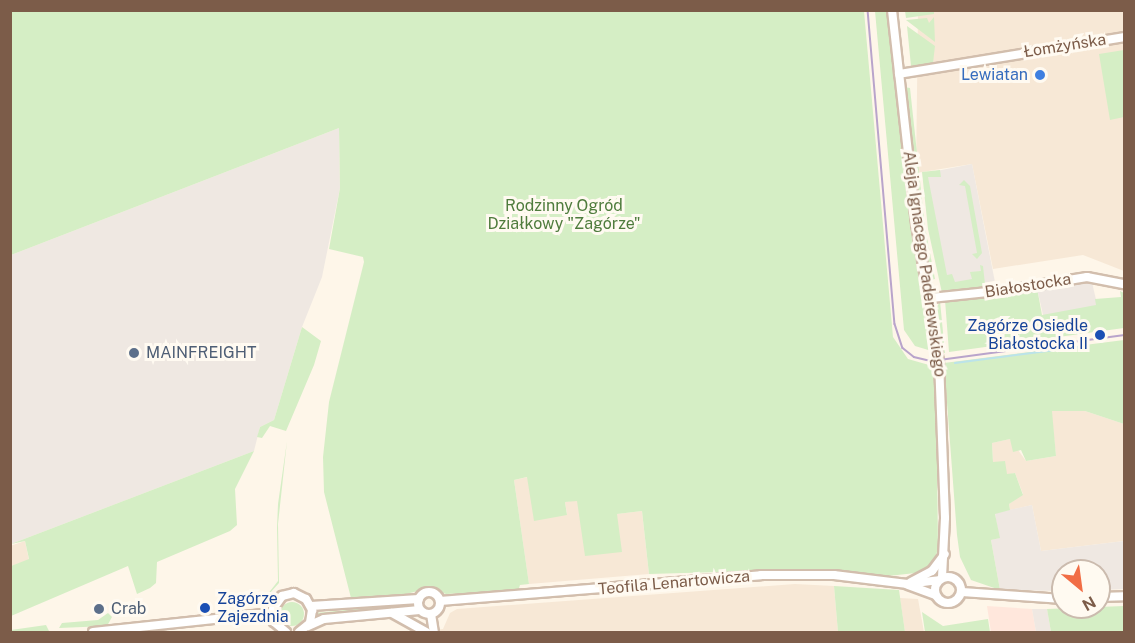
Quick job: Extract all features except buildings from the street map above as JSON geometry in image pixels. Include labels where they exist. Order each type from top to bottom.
[{"type":"street","name":"Aleja Ignacego Paderewskiego","points":[[892,10],[916,224],[931,298],[944,418],[946,554],[951,577]]},
{"type":"street","name":"Łomżyńska","points":[[899,74],[1125,37]]},
{"type":"street","name":"Białostocka","points":[[931,298],[1007,291],[1087,277],[1125,284]]},
{"type":"street","name":"Aleja Ignacego Paderewskiego","points":[[941,579],[946,554]]},
{"type":"street","points":[[907,584],[932,571],[946,554]]},
{"type":"street","name":"Teofila Lenartowicza","points":[[440,601],[761,575],[834,575],[907,584],[935,595]]},
{"type":"street","points":[[962,592],[960,584],[951,577],[941,579],[935,595],[940,601],[951,603],[962,592],[1051,598]]},
{"type":"street","name":"Teofila Lenartowicza","points":[[907,584],[941,579]]},
{"type":"street","points":[[299,633],[324,619],[420,610],[431,614],[438,611],[440,601],[431,592],[419,599],[311,606]]},
{"type":"street","points":[[286,633],[276,625],[272,613],[279,599],[290,593],[303,596],[311,606],[308,626]]},
{"type":"street","points":[[419,599],[420,610]]},
{"type":"street","points":[[390,612],[426,633]]},
{"type":"street","points":[[93,633],[272,613]]},
{"type":"street","points":[[431,614],[434,633]]},
{"type":"shaded area","points":[[918,11],[1124,11],[1124,271],[1083,255],[993,269],[972,164],[916,173]]},
{"type":"shaded area","points":[[339,128],[340,188],[322,277],[302,327],[274,420],[260,427],[254,451],[11,544],[11,255]]},
{"type":"shaded area","points":[[972,164],[995,281],[948,290],[925,173]]},
{"type":"shaded area","points":[[1091,278],[1097,305],[1044,318],[1037,290]]},
{"type":"shaded area","points":[[1051,411],[1085,411],[1124,424],[1124,541],[1041,551],[1032,505],[1010,510],[1009,504],[1023,494],[1015,473],[1007,475],[993,462],[992,443],[1010,439],[1026,461],[1056,456]]},
{"type":"shaded area","points":[[528,477],[567,514],[565,502],[577,500],[617,514],[642,511],[649,574],[529,584],[514,480]]},
{"type":"shaded area","points":[[1032,505],[1041,551],[1124,541],[1124,589],[1111,590],[1111,559],[1051,559],[1051,591],[1000,590],[991,540],[999,538],[995,513]]},
{"type":"shaded area","points":[[25,541],[29,560],[11,566],[10,546]]},
{"type":"shaded area","points":[[795,584],[834,586],[838,632],[417,632],[443,629],[450,613],[457,609]]},
{"type":"shaded area","points":[[900,598],[918,599],[924,632],[905,632]]},
{"type":"shaded area","points":[[987,606],[1032,609],[1036,632],[991,632]]},
{"type":"shaded area","points":[[1032,609],[1047,609],[1051,632],[1036,632]]},
{"type":"green space","name":"Rodzinny Ogród Działkowy \"Zagórze\"","points":[[10,11],[864,11],[893,337],[908,359],[936,367],[938,548],[934,564],[925,572],[888,576],[830,569],[649,574],[642,511],[617,514],[622,552],[585,556],[577,501],[565,502],[567,515],[534,521],[527,477],[514,480],[529,584],[520,585],[518,591],[446,594],[430,588],[398,596],[351,598],[324,492],[323,457],[329,402],[364,262],[363,257],[329,249],[340,188],[339,128],[11,255]]},
{"type":"green space","points":[[875,11],[888,11],[911,228],[935,352],[915,346],[904,330]]},
{"type":"green space","points":[[905,11],[934,11],[934,14],[906,18]]},
{"type":"green space","points":[[934,17],[935,42],[906,20],[927,18],[929,23]]},
{"type":"green space","points":[[907,26],[935,46],[933,63],[911,66]]},
{"type":"green space","points":[[1124,50],[1124,117],[1110,120],[1099,54]]},
{"type":"green space","points":[[904,87],[910,88],[925,227],[935,279],[930,280],[920,234]]},
{"type":"green space","points":[[940,170],[941,177],[928,177],[947,275],[952,274],[955,282],[972,279],[970,272],[981,271],[980,265],[983,266],[985,284],[981,288],[942,293],[928,229],[922,172]]},
{"type":"green space","points":[[964,180],[970,186],[982,253],[977,259],[972,254],[977,253],[965,186],[959,185]]},
{"type":"green space","points":[[1037,288],[1042,315],[1096,305],[1095,299],[1121,297],[1120,291],[1124,293],[1124,328],[949,352],[945,300]]},
{"type":"green space","points":[[940,301],[945,353],[942,353],[936,309]]},
{"type":"green space","points":[[302,327],[321,341],[314,365],[286,431],[270,426],[262,438],[257,437],[260,427],[274,420]]},
{"type":"green space","points":[[1124,340],[1124,424],[1085,411],[1052,411],[1056,456],[1026,461],[1021,450],[1013,452],[1010,439],[992,443],[993,462],[1005,461],[1007,474],[1015,473],[1023,495],[1009,504],[1010,510],[995,514],[1000,538],[991,540],[1000,590],[971,580],[960,557],[957,535],[944,363]]},
{"type":"green space","points":[[287,441],[278,524],[279,583],[260,604],[278,581],[277,528],[278,504]]},
{"type":"green space","points":[[254,451],[235,489],[237,525],[230,531],[157,562],[156,583],[150,588],[137,594],[128,566],[11,616],[11,566],[29,559],[25,541],[11,544]]},
{"type":"green space","points":[[834,586],[899,590],[905,632],[838,632]]},
{"type":"green space","points":[[292,602],[301,605],[304,614],[301,623],[292,626],[283,623],[280,614],[283,605]]},
{"type":"green space","points":[[414,603],[414,606],[315,615],[316,613]]},
{"type":"green space","points":[[1124,606],[1124,632],[1051,632],[1047,609],[1051,609],[1051,619],[1111,619],[1111,607]]},
{"type":"green space","points":[[922,612],[943,626],[988,619],[990,632],[925,632]]},
{"type":"green space","points":[[108,613],[112,617],[107,626],[59,628],[62,623],[98,620]]},
{"type":"green space","points":[[46,625],[49,631],[11,632],[11,630]]},
{"type":"waterway","points":[[955,363],[1079,347]]},
{"type":"tram line","points":[[868,10],[895,324],[903,348],[914,357],[932,361],[1124,335]]},
{"type":"place","name":"Lewiatan","points":[[1040,75]]},
{"type":"place","name":"Zagórze Osiedle Białostocka II","points":[[1100,335]]},
{"type":"place","name":"MAINFREIGHT","points":[[134,353]]},
{"type":"place","name":"Zagórze Zajezdnia","points":[[205,608]]},
{"type":"place","name":"Crab","points":[[99,609]]}]
